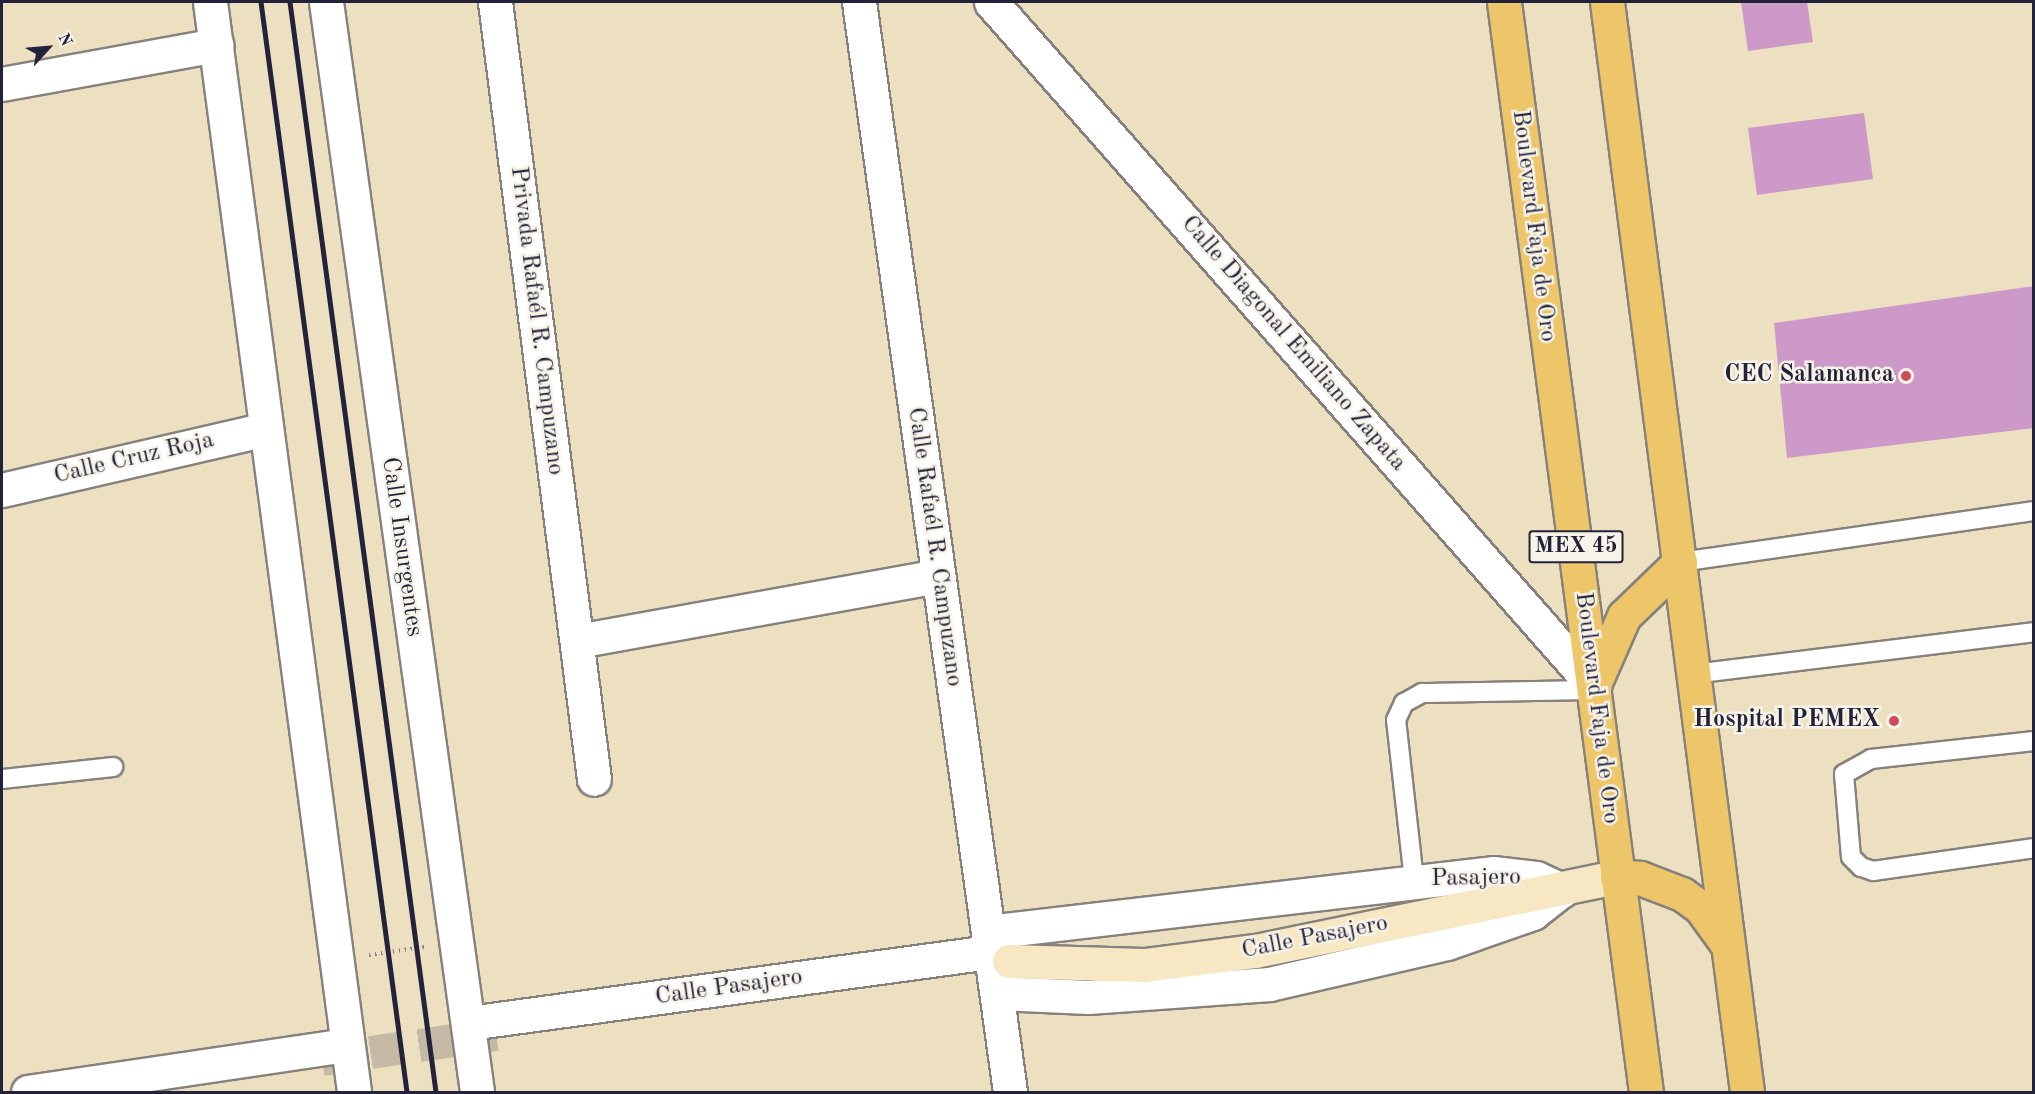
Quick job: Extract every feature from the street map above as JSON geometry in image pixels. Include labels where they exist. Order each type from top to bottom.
[{"type":"main road","name":"Boulevard Faja de Oro","points":[[1504,2],[1646,1092]]},
{"type":"main road","points":[[1607,2],[1747,1092]]},
{"type":"main road","points":[[1594,688],[1624,616],[1680,562]]},
{"type":"main road","points":[[1617,877],[1640,878],[1682,894],[1701,908],[1727,945]]},
{"type":"street","points":[[210,2],[354,1092]]},
{"type":"street","name":"Calle Insurgentes","points":[[326,2],[477,1092]]},
{"type":"street","name":"Privada Rafaél R. Campuzano","points":[[495,2],[594,779]]},
{"type":"street","name":"Calle Rafaél R. Campuzano","points":[[859,2],[938,576],[995,949],[997,993],[1010,1092]]},
{"type":"street","name":"Calle Diagonal Emiliano Zapata","points":[[991,2],[1594,688]]},
{"type":"street","points":[[2,84],[216,45]]},
{"type":"street","name":"Calle Cruz Roja","points":[[2,490],[266,429]]},
{"type":"street","points":[[577,641],[938,576]]},
{"type":"street","name":"Pasajero","points":[[995,949],[1414,880],[1493,873],[1536,878],[1562,890],[1533,913],[1447,944],[1270,984],[1099,996],[997,993]]},
{"type":"street","name":"Calle Pasajero","points":[[469,1023],[995,949],[1144,965],[1255,951],[1617,877]]},
{"type":"street","points":[[28,1092],[348,1045]]},
{"type":"lane","points":[[1680,562],[2034,511]]},
{"type":"lane","points":[[1693,674],[2034,633]]},
{"type":"lane","points":[[1414,880],[1396,720],[1404,703],[1422,693],[1594,688]]},
{"type":"lane","points":[[2034,741],[1871,759],[1844,774],[1851,857],[1861,867],[1873,871],[2034,848]]},
{"type":"lane","points":[[2,779],[113,767]]},
{"type":"path","points":[[336,960],[428,947]]},
{"type":"building","points":[[1741,2],[1807,2],[1813,42],[1748,51]]},
{"type":"building","points":[[1864,113],[1873,179],[1757,195],[1748,128]]},
{"type":"building","name":"CEC Salamanca","points":[[2034,286],[2034,428],[1787,458],[1774,323]]},
{"type":"tunnel","points":[[322,1059],[496,1034]]},
{"type":"railway","points":[[261,2],[407,1092]]},
{"type":"railway","points":[[290,2],[436,1092]]},
{"type":"place","name":"CEC Salamanca","points":[[1906,376]]},
{"type":"place","name":"Hospital PEMEX","points":[[1894,721]]}]
